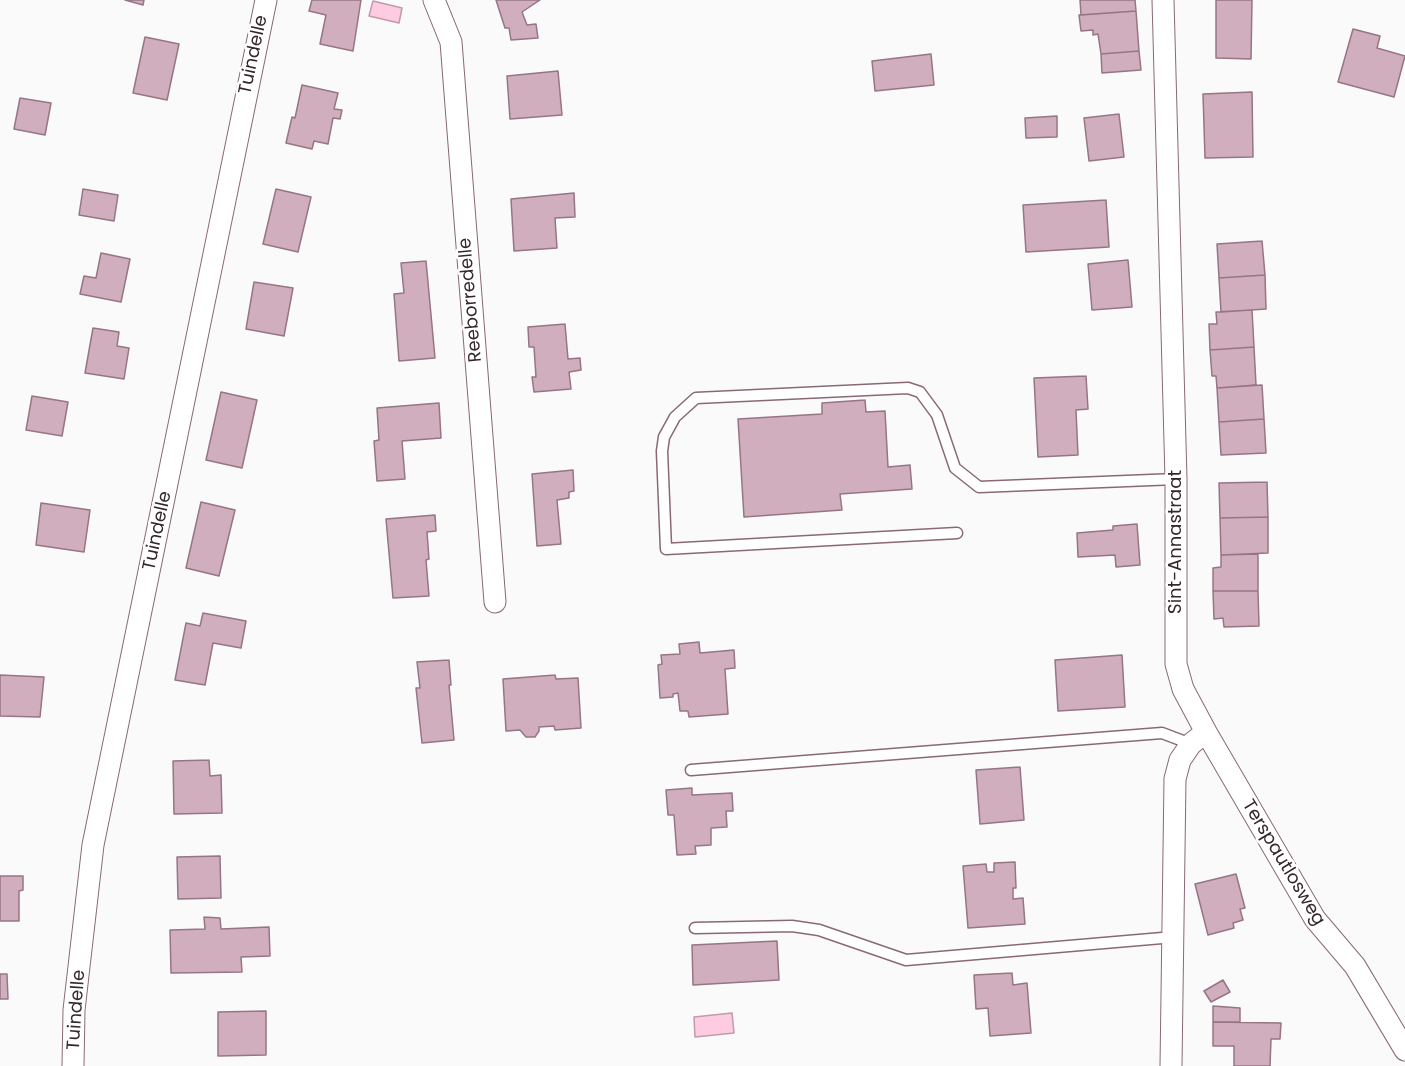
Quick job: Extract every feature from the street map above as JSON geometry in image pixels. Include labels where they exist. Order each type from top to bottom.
[{"type":"street","name":"Tuindelle","points":[[73,1066],[74,1010],[93,845],[266,0]]},
{"type":"street","name":"Reeborredelle","points":[[434,0],[450,42],[495,602]]},
{"type":"street","name":"Sint-Annastraat","points":[[1163,0],[1176,479],[1176,663],[1199,738]]},
{"type":"street","points":[[1171,1066],[1175,779],[1180,760],[1199,738]]},
{"type":"street","name":"Terspautlosweg","points":[[1199,738],[1315,919],[1355,966],[1405,1050]]},
{"type":"lane","points":[[957,533],[666,549],[662,451],[664,436],[675,417],[696,399],[908,388],[920,392],[937,415],[956,468],[979,487],[1176,479]]},
{"type":"lane","points":[[691,770],[1162,734],[1199,738]]},
{"type":"lane","points":[[695,928],[792,926],[819,930],[906,960],[1174,937]]},
{"type":"shaded area","points":[[373,1],[402,8],[399,23],[369,16]]},
{"type":"shaded area","points":[[732,1013],[734,1033],[695,1037],[694,1017]]},
{"type":"building","points":[[125,0],[144,0],[143,5]]},
{"type":"building","points":[[312,0],[361,0],[353,51],[320,44],[326,15],[309,11]]},
{"type":"building","points":[[496,0],[540,0],[522,12],[527,25],[536,24],[538,38],[511,40],[509,28],[505,28]]},
{"type":"building","points":[[1080,0],[1135,0],[1136,11],[1081,15]]},
{"type":"building","points":[[1216,0],[1252,0],[1251,59],[1216,58]]},
{"type":"building","points":[[1136,11],[1139,51],[1101,54],[1098,34],[1093,35],[1093,30],[1081,31],[1079,15]]},
{"type":"building","points":[[1353,29],[1380,36],[1377,48],[1405,56],[1394,97],[1338,82]]},
{"type":"building","points":[[145,37],[179,44],[167,100],[133,93]]},
{"type":"building","points":[[1139,51],[1141,70],[1102,73],[1101,54]]},
{"type":"building","points":[[931,54],[934,85],[875,91],[872,61]]},
{"type":"building","points":[[558,71],[562,115],[510,119],[507,76]]},
{"type":"building","points":[[302,85],[338,93],[334,109],[342,110],[340,119],[333,118],[328,144],[314,141],[312,149],[286,143],[292,117],[295,118]]},
{"type":"building","points":[[1252,92],[1253,157],[1205,158],[1203,94]]},
{"type":"building","points":[[20,98],[51,103],[45,135],[14,129]]},
{"type":"building","points":[[1119,114],[1124,157],[1089,161],[1084,118]]},
{"type":"building","points":[[1057,116],[1057,137],[1026,138],[1025,118]]},
{"type":"building","points":[[83,189],[118,195],[114,221],[79,215]]},
{"type":"building","points":[[276,189],[311,197],[298,252],[263,244]]},
{"type":"building","points":[[574,193],[575,217],[555,218],[557,248],[514,251],[511,199]]},
{"type":"building","points":[[1106,200],[1109,247],[1026,252],[1023,205]]},
{"type":"building","points":[[1262,241],[1265,275],[1219,278],[1217,244]]},
{"type":"building","points":[[101,253],[130,259],[121,302],[80,294],[84,276],[96,278]]},
{"type":"building","points":[[1128,260],[1132,307],[1092,310],[1088,264]]},
{"type":"building","points":[[426,261],[435,358],[399,361],[394,294],[404,293],[401,263]]},
{"type":"building","points":[[1265,275],[1266,309],[1221,312],[1219,278]]},
{"type":"building","points":[[254,282],[293,288],[284,336],[246,329]]},
{"type":"building","points":[[1252,310],[1254,347],[1210,350],[1209,324],[1217,324],[1216,312]]},
{"type":"building","points":[[565,324],[568,359],[580,358],[581,370],[569,372],[571,389],[534,392],[532,377],[536,377],[534,347],[529,347],[528,327]]},
{"type":"building","points":[[93,328],[119,332],[117,346],[129,348],[124,379],[85,373]]},
{"type":"building","points":[[1254,347],[1256,385],[1217,388],[1216,376],[1212,376],[1210,350]]},
{"type":"building","points":[[1086,376],[1088,409],[1076,410],[1078,455],[1038,457],[1034,378]]},
{"type":"building","points":[[1262,385],[1264,419],[1219,422],[1217,388]]},
{"type":"building","points":[[221,392],[257,400],[242,468],[206,460]]},
{"type":"building","points":[[32,396],[68,402],[62,436],[26,430]]},
{"type":"building","points":[[865,400],[866,412],[885,411],[888,467],[910,465],[912,489],[840,494],[842,510],[744,517],[738,419],[822,414],[822,403]]},
{"type":"building","points":[[439,403],[441,438],[402,441],[405,479],[377,481],[374,441],[379,440],[377,408]]},
{"type":"building","points":[[1264,419],[1266,453],[1221,455],[1219,422]]},
{"type":"building","points":[[573,470],[574,491],[569,492],[569,498],[557,500],[561,544],[537,546],[532,474]]},
{"type":"building","points":[[1267,482],[1268,517],[1220,518],[1219,483]]},
{"type":"building","points":[[201,502],[235,510],[219,576],[186,568]]},
{"type":"building","points":[[41,503],[90,510],[84,552],[36,545]]},
{"type":"building","points":[[435,515],[436,531],[427,532],[429,559],[426,560],[429,596],[393,598],[386,519]]},
{"type":"building","points":[[1268,517],[1268,553],[1221,555],[1220,518]]},
{"type":"building","points":[[1137,524],[1140,565],[1116,567],[1115,555],[1078,557],[1077,533],[1113,530],[1113,526]]},
{"type":"building","points":[[1258,554],[1258,591],[1213,591],[1213,568],[1221,567],[1221,555]]},
{"type":"building","points":[[1213,591],[1258,591],[1259,626],[1224,627],[1223,618],[1214,619]]},
{"type":"building","points":[[203,613],[246,621],[241,648],[213,643],[205,685],[175,680],[186,623],[200,626]]},
{"type":"building","points":[[699,642],[700,653],[734,650],[735,668],[725,669],[728,714],[689,717],[688,711],[680,711],[678,693],[673,694],[673,697],[660,698],[658,665],[662,664],[661,655],[680,654],[679,644]]},
{"type":"building","points":[[1122,655],[1125,707],[1058,711],[1055,660]]},
{"type":"building","points":[[449,660],[454,740],[422,743],[416,688],[420,688],[417,662]]},
{"type":"building","points":[[0,675],[44,677],[40,717],[0,716]]},
{"type":"building","points":[[555,675],[556,679],[578,678],[581,728],[555,730],[554,726],[539,727],[535,737],[526,737],[520,730],[506,731],[503,679]]},
{"type":"building","points":[[209,760],[210,776],[221,775],[222,813],[174,814],[173,761]]},
{"type":"building","points":[[1020,767],[1024,820],[980,824],[976,770]]},
{"type":"building","points":[[692,788],[692,795],[732,793],[733,811],[726,811],[727,827],[711,828],[711,845],[695,846],[696,854],[677,855],[674,815],[668,815],[666,790]]},
{"type":"building","points":[[220,856],[221,898],[178,899],[177,857]]},
{"type":"building","points":[[1015,862],[1016,888],[1013,888],[1013,899],[1023,898],[1025,924],[968,928],[963,866],[986,864],[987,872],[994,872],[994,863]]},
{"type":"building","points":[[1236,874],[1245,908],[1240,909],[1243,920],[1233,923],[1234,928],[1208,935],[1195,884]]},
{"type":"building","points":[[0,876],[23,876],[23,890],[19,891],[19,921],[0,921]]},
{"type":"building","points":[[204,917],[220,918],[221,929],[269,927],[270,956],[241,957],[242,972],[171,973],[170,930],[205,929]]},
{"type":"building","points":[[777,941],[779,980],[693,985],[692,945]]},
{"type":"building","points":[[1012,973],[1013,985],[1027,983],[1031,1033],[990,1036],[988,1008],[976,1009],[974,975]]},
{"type":"building","points":[[0,974],[7,974],[8,999],[0,999]]},
{"type":"building","points":[[1223,980],[1230,992],[1211,1002],[1204,991]]},
{"type":"building","points":[[1213,1006],[1240,1008],[1240,1022],[1213,1022]]},
{"type":"building","points":[[266,1011],[266,1055],[218,1056],[218,1012]]},
{"type":"building","points":[[1213,1022],[1281,1023],[1280,1039],[1271,1039],[1270,1066],[1234,1066],[1234,1046],[1213,1046]]}]
